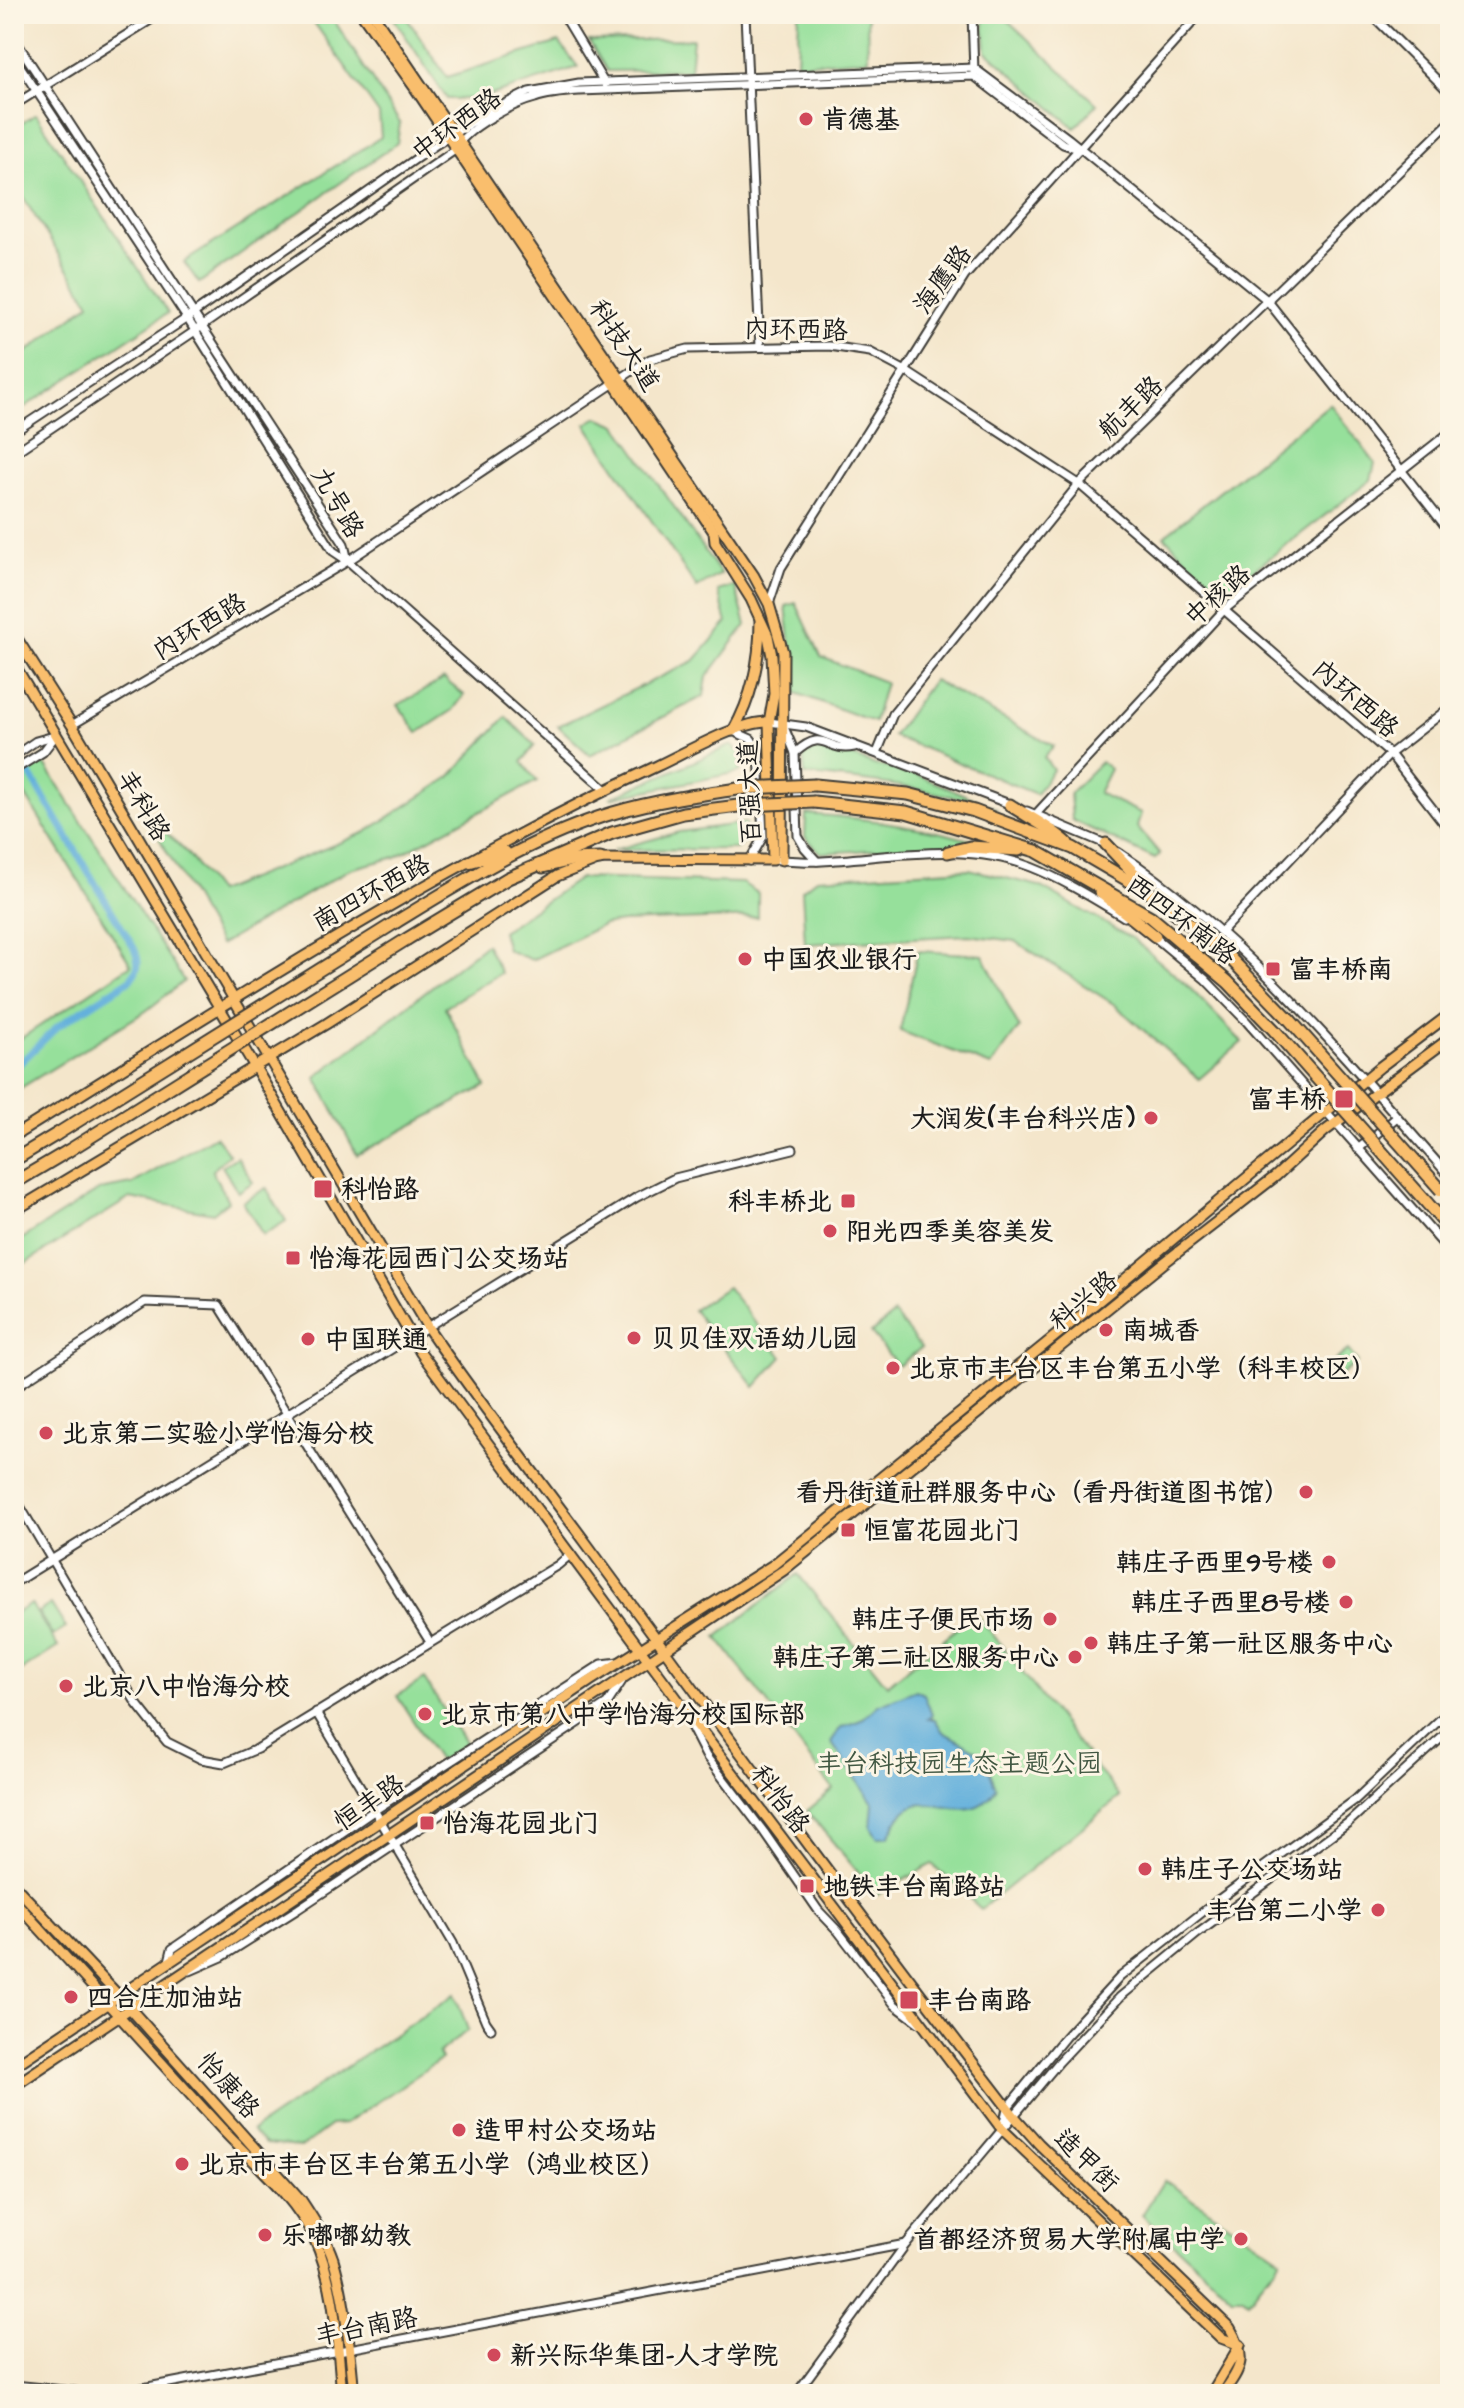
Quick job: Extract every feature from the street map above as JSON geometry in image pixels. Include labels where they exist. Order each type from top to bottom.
[{"type":"highway","name":"南四环西路","points":[[14,1160],[396,922],[529,846],[622,810],[679,797],[745,788],[815,785]]},
{"type":"highway","name":"西四环南路","points":[[815,785],[908,794],[974,811],[1073,848],[1155,896],[1226,954],[1289,1019],[1450,1200]]},
{"type":"highway","name":"西四环南路","points":[[508,878],[613,833],[683,813],[746,805],[814,802],[906,812],[1036,851],[1151,917],[1228,982],[1450,1229]]},
{"type":"highway","points":[[1010,805],[1051,827],[1073,848]]},
{"type":"highway","points":[[1106,844],[1155,896]]},
{"type":"highway","points":[[469,862],[529,846]]},
{"type":"highway","points":[[948,852],[970,847],[1036,851]]},
{"type":"highway","points":[[14,1183],[508,878],[572,860],[600,859]]},
{"type":"highway","points":[[1071,870],[1155,936]]},
{"type":"main road","name":"科技大道","points":[[362,14],[454,141],[754,576],[769,604],[783,652],[785,694],[782,722]]},
{"type":"main road","name":"科技大道","points":[[373,14],[454,141]]},
{"type":"main road","name":"科技大道","points":[[617,380],[714,532],[715,542],[760,618],[772,656],[774,694],[769,722]]},
{"type":"main road","points":[[733,731],[748,705],[760,639],[760,618]]},
{"type":"main road","name":"丰科路","points":[[14,634],[72,725],[234,999]]},
{"type":"main road","name":"丰科路","points":[[16,668],[219,1008]]},
{"type":"main road","name":"南四环西路","points":[[14,1136],[311,950],[469,862],[606,790],[756,721],[769,722]]},
{"type":"main road","name":"百强大道","points":[[769,722],[778,860]]},
{"type":"main road","name":"百强大道","points":[[778,860],[782,722]]},
{"type":"main road","points":[[14,1211],[269,1059],[557,876],[600,859],[778,860]]},
{"type":"main road","name":"科怡路","points":[[234,999],[428,1328],[466,1384],[829,1875],[1011,2112]]},
{"type":"main road","name":"科怡路","points":[[219,1008],[411,1338],[678,1700],[1002,2129]]},
{"type":"main road","name":"科兴路","points":[[657,1641],[782,1558],[1449,1014]]},
{"type":"main road","name":"科兴路","points":[[664,1651],[810,1551],[1062,1345],[1276,1176],[1335,1123],[1450,1038]]},
{"type":"main road","name":"恒丰路","points":[[14,2066],[381,1820],[657,1641]]},
{"type":"main road","name":"恒丰路","points":[[14,2086],[664,1651]]},
{"type":"main road","name":"怡康路","points":[[14,1885],[289,2185],[314,2220],[333,2259],[350,2349],[354,2394]]},
{"type":"main road","name":"怡康路","points":[[14,1900],[290,2200],[302,2218],[322,2259],[342,2394]]},
{"type":"main road","name":"造甲街","points":[[1011,2112],[1039,2144],[1230,2328],[1240,2345]]},
{"type":"main road","name":"造甲街","points":[[1002,2129],[1221,2338],[1240,2345]]},
{"type":"main road","points":[[1211,2394],[1240,2345]]},
{"type":"main road","points":[[1222,2394],[1242,2362],[1240,2345]]},
{"type":"street","points":[[14,105],[160,14]]},
{"type":"street","points":[[563,14],[605,86]]},
{"type":"street","points":[[745,14],[760,347]]},
{"type":"street","points":[[972,14],[974,72],[1063,144],[1077,148],[1267,300],[1450,532]]},
{"type":"street","name":"海鹰路","points":[[769,604],[781,568],[965,276],[1200,14]]},
{"type":"street","points":[[1371,14],[1450,93]]},
{"type":"street","name":"九号路","points":[[14,38],[195,313],[199,328],[333,551],[606,790]]},
{"type":"street","name":"九号路","points":[[14,57],[187,318],[199,328]]},
{"type":"street","name":"中环西路","points":[[14,453],[199,328],[507,101],[529,92],[562,84],[605,86],[974,72]]},
{"type":"street","name":"航丰路","points":[[877,753],[893,714],[1079,484],[1450,122]]},
{"type":"street","name":"中环西路","points":[[14,432],[454,141]]},
{"type":"street","name":"内环西路","points":[[72,725],[348,561],[650,359],[688,349],[850,348],[870,352],[904,370],[1079,484],[1390,754],[1450,831]]},
{"type":"street","name":"中核路","points":[[1036,814],[1224,610],[1450,432]]},
{"type":"street","points":[[774,694],[795,753],[798,836],[817,861]]},
{"type":"street","points":[[1221,932],[1390,754],[1450,707]]},
{"type":"street","name":"西四环南路","points":[[769,722],[806,727],[1036,814],[1106,844],[1159,879],[1266,974],[1450,1177]]},
{"type":"street","points":[[733,731],[751,739],[759,751],[763,837],[749,861]]},
{"type":"street","points":[[14,756],[36,741],[56,735]]},
{"type":"street","points":[[14,770],[43,752],[56,735]]},
{"type":"street","points":[[795,753],[812,740],[821,740],[844,749],[856,746]]},
{"type":"street","name":"西四环南路","points":[[778,860],[817,861],[948,852],[999,858],[1029,866],[1079,890],[1155,936],[1205,979],[1450,1252]]},
{"type":"street","points":[[1449,1014],[1450,1001]]},
{"type":"street","points":[[1358,1149],[1397,1117]]},
{"type":"street","points":[[14,1583],[637,1197],[675,1178],[793,1149]]},
{"type":"street","points":[[14,1388],[145,1302],[219,1305],[430,1642]]},
{"type":"street","points":[[14,1496],[136,1703],[167,1742],[201,1759],[224,1763],[257,1749],[558,1565],[571,1554]]},
{"type":"street","points":[[169,1961],[172,1949],[375,1810],[602,1664],[622,1662]]},
{"type":"street","points":[[173,1979],[222,1957],[607,1704],[624,1677]]},
{"type":"street","points":[[678,1700],[706,1756],[818,1910],[895,2005],[923,2026]]},
{"type":"street","points":[[796,2394],[906,2244],[1002,2129],[1065,2037],[1129,1969],[1355,1800],[1450,1710]]},
{"type":"street","points":[[316,1712],[453,1943],[491,2029]]},
{"type":"street","points":[[1011,2112],[1120,1997],[1197,1934],[1349,1822],[1450,1730]]},
{"type":"street","name":"丰台南路","points":[[14,2385],[93,2393],[120,2392],[906,2244]]},
{"type":"green space","points":[[308,14],[330,14],[400,123],[397,143],[199,283],[184,262],[381,137],[379,114]]},
{"type":"green space","points":[[391,14],[404,14],[447,77],[559,42],[578,67],[479,99],[447,99]]},
{"type":"green space","points":[[799,14],[867,14],[868,59],[797,64]]},
{"type":"green space","points":[[983,14],[1001,14],[1097,104],[1075,128],[986,51]]},
{"type":"green space","points":[[693,39],[690,70],[607,71],[589,41]]},
{"type":"green space","points":[[36,114],[168,313],[14,414],[14,362],[90,303],[14,183],[14,128]]},
{"type":"green space","points":[[1330,404],[1375,463],[1371,480],[1229,589],[1216,590],[1164,536]]},
{"type":"green space","points":[[598,417],[617,425],[721,574],[697,588],[586,424]]},
{"type":"green space","points":[[735,586],[746,625],[707,677],[704,696],[590,755],[558,726],[694,661],[727,623],[718,591]]},
{"type":"green space","points":[[796,603],[821,657],[885,682],[874,722],[796,693],[786,606]]},
{"type":"green space","points":[[444,679],[464,695],[453,710],[418,733],[398,705]]},
{"type":"green space","points":[[933,680],[1054,746],[1044,757],[1053,770],[1036,794],[893,736]]},
{"type":"green space","points":[[506,717],[535,745],[522,762],[537,781],[396,857],[350,869],[220,945],[143,810],[187,853],[217,892],[366,832],[450,777]]},
{"type":"green space","points":[[815,744],[875,765],[908,771],[998,809],[903,786],[805,775],[803,756]]},
{"type":"green space","points":[[732,745],[743,755],[740,772],[610,798]]},
{"type":"green space","points":[[42,760],[184,981],[146,1011],[14,1092],[14,1043],[131,965],[14,777]]},
{"type":"green space","points":[[1101,762],[1110,769],[1098,793],[1141,813],[1137,827],[1160,854],[1155,859],[1072,820],[1070,793]]},
{"type":"green space","points":[[806,814],[901,825],[994,847],[968,844],[821,853],[805,837]]},
{"type":"green space","points":[[745,823],[749,838],[736,849],[613,850],[679,832]]},
{"type":"green space","points":[[969,869],[1039,886],[1133,939],[1185,983],[1242,1042],[1199,1079],[1115,1005],[1015,941],[968,935],[805,944],[802,890],[817,878]]},
{"type":"green space","points":[[580,878],[742,883],[758,893],[758,917],[603,925],[532,960],[507,950],[502,931]]},
{"type":"green space","points":[[486,944],[501,973],[445,1007],[486,1086],[357,1155],[316,1077]]},
{"type":"green space","points":[[918,951],[983,955],[1019,1028],[991,1066],[900,1031]]},
{"type":"green space","points":[[215,1136],[229,1154],[212,1171],[228,1201],[213,1213],[130,1198],[14,1270],[14,1244],[99,1190],[132,1184]]},
{"type":"green space","points":[[237,1157],[253,1182],[238,1192],[222,1166]]},
{"type":"green space","points":[[266,1188],[286,1221],[263,1235],[243,1202]]},
{"type":"green space","points":[[727,1287],[782,1357],[755,1387],[693,1310]]},
{"type":"green space","points":[[894,1314],[921,1348],[898,1366],[871,1333]]},
{"type":"green space","points":[[1348,1350],[1358,1362],[1335,1380],[1326,1368]]},
{"type":"green space","name":"丰台科技园生态主题公园","points":[[798,1574],[887,1685],[976,1613],[1120,1797],[981,1909],[932,1864],[877,1895],[807,1811],[833,1789],[717,1637]]},
{"type":"green space","points":[[31,1604],[58,1647],[14,1675],[14,1614]]},
{"type":"green space","points":[[51,1604],[66,1628],[53,1636],[38,1612]]},
{"type":"green space","points":[[424,1679],[466,1744],[439,1761],[397,1696]]},
{"type":"green space","points":[[455,1994],[468,2030],[438,2054],[441,2059],[345,2124],[331,2125],[301,2147],[265,2144],[252,2131]]},
{"type":"green space","points":[[1164,2180],[1281,2259],[1248,2301],[1243,2297],[1232,2297],[1142,2215]]},
{"type":"water","points":[[916,1690],[924,1694],[932,1715],[928,1719],[935,1719],[943,1732],[983,1754],[996,1788],[986,1801],[975,1807],[915,1806],[902,1814],[888,1837],[877,1837],[871,1827],[873,1803],[831,1742],[841,1727],[861,1720],[878,1705]]},
{"type":"waterway","points":[[14,1069],[58,1026],[128,981],[138,966],[134,948],[28,771]]},
{"type":"place","name":"肯德基","points":[[806,119]]},
{"type":"place","name":"中国农业银行","points":[[745,959]]},
{"type":"place","name":"富丰桥南","points":[[1273,969]]},
{"type":"place","name":"富丰桥","points":[[1344,1099]]},
{"type":"place","name":"大润发(丰台科兴店)","points":[[1151,1118]]},
{"type":"place","name":"科怡路","points":[[323,1189]]},
{"type":"place","name":"科丰桥北","points":[[848,1201]]},
{"type":"place","name":"阳光四季美容美发","points":[[830,1231]]},
{"type":"place","name":"怡海花园西门公交场站","points":[[293,1258]]},
{"type":"place","name":"南城香","points":[[1106,1330]]},
{"type":"place","name":"贝贝佳双语幼儿园","points":[[634,1338]]},
{"type":"place","name":"中国联通","points":[[308,1339]]},
{"type":"place","name":"北京市丰台区丰台第五小学（科丰校区）","points":[[893,1368]]},
{"type":"place","name":"北京第二实验小学怡海分校","points":[[46,1433]]},
{"type":"place","name":"看丹街道社群服务中心（看丹街道图书馆）","points":[[1306,1492]]},
{"type":"place","name":"恒富花园北门","points":[[848,1530]]},
{"type":"place","name":"韩庄子西里9号楼","points":[[1329,1562]]},
{"type":"place","name":"韩庄子西里8号楼","points":[[1346,1602]]},
{"type":"place","name":"韩庄子便民市场","points":[[1050,1619]]},
{"type":"place","name":"韩庄子第一社区服务中心","points":[[1091,1643]]},
{"type":"place","name":"韩庄子第二社区服务中心","points":[[1075,1657]]},
{"type":"place","name":"北京八中怡海分校","points":[[66,1686]]},
{"type":"place","name":"北京市第八中学怡海分校国际部","points":[[425,1714]]},
{"type":"place","name":"怡海花园北门","points":[[427,1823]]},
{"type":"place","name":"韩庄子公交场站","points":[[1145,1869]]},
{"type":"place","name":"地铁丰台南路站","points":[[807,1886]]},
{"type":"place","name":"丰台第二小学","points":[[1378,1910]]},
{"type":"place","name":"四合庄加油站","points":[[71,1997]]},
{"type":"place","name":"丰台南路","points":[[909,2000]]},
{"type":"place","name":"造甲村公交场站","points":[[459,2130]]},
{"type":"place","name":"北京市丰台区丰台第五小学（鸿业校区）","points":[[182,2164]]},
{"type":"place","name":"乐嘟嘟幼教","points":[[265,2235]]},
{"type":"place","name":"首都经济贸易大学附属中学","points":[[1241,2239]]},
{"type":"place","name":"新兴际华集团-人才学院","points":[[494,2355]]}]
